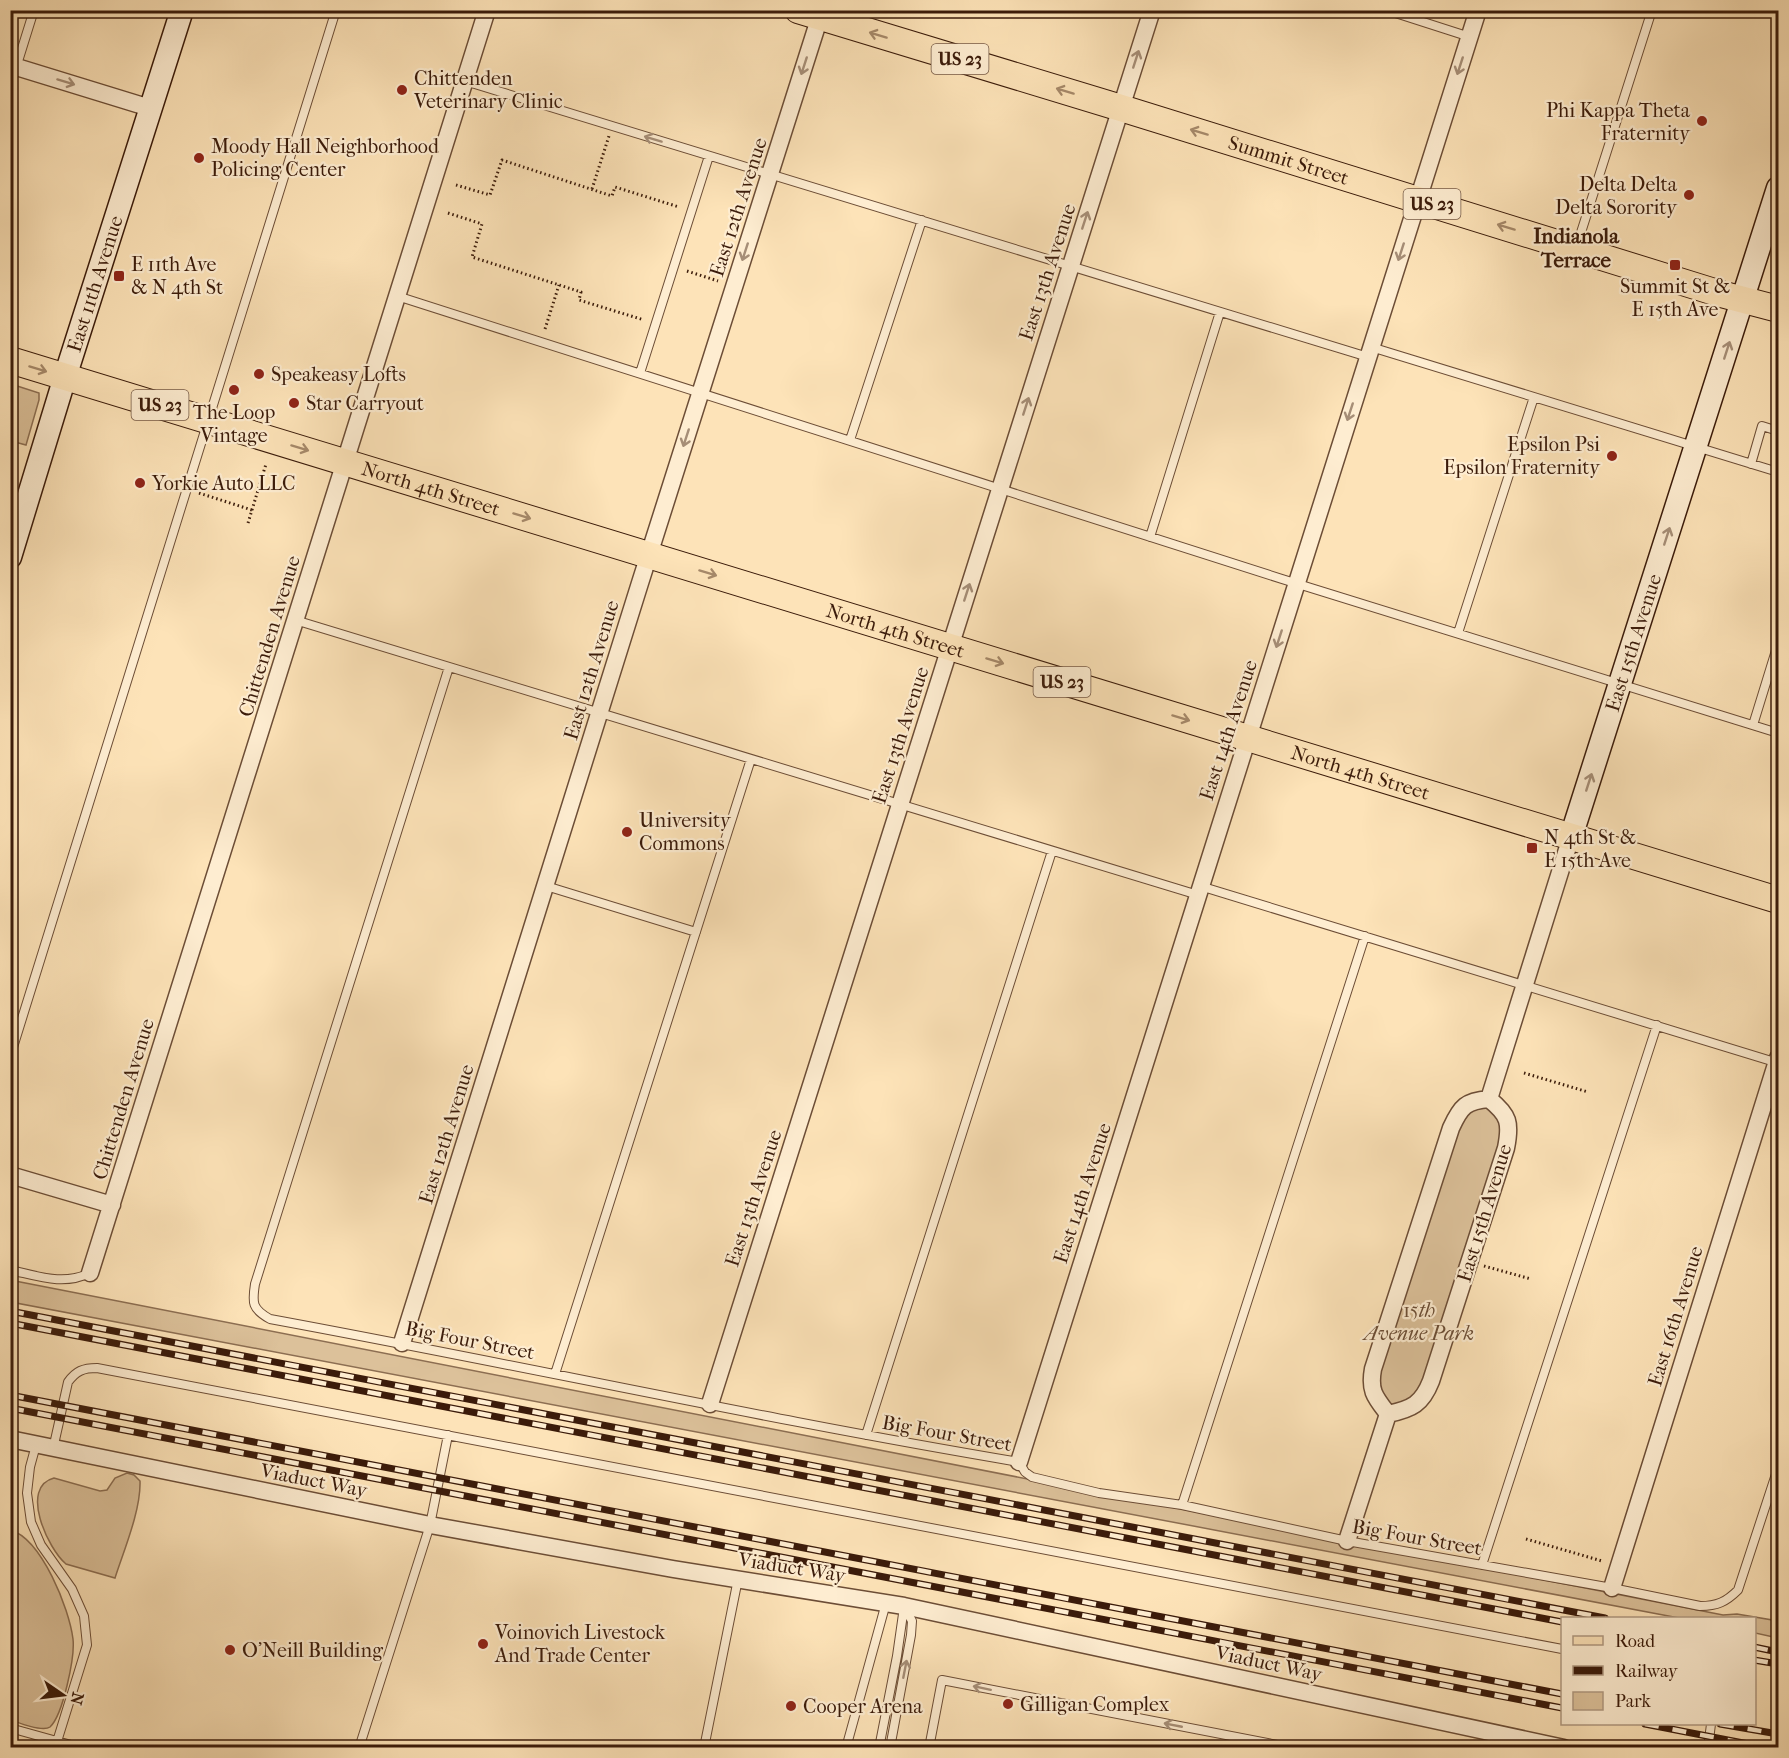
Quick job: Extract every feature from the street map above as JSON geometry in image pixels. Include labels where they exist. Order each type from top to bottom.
[{"type":"main road","name":"Summit Street","points":[[813,13],[1743,300],[1779,309]]},
{"type":"main road","name":"North 4th Street","points":[[10,360],[1779,900]]},
{"type":"street","name":"East 11th Avenue","points":[[10,557],[182,10]]},
{"type":"street","name":"Chittenden Avenue","points":[[90,1274],[487,10]]},
{"type":"street","name":"East 13th Avenue","points":[[710,1404],[1152,10]]},
{"type":"street","name":"East 14th Avenue","points":[[1019,1462],[1478,10]]},
{"type":"street","name":"East 12th Avenue","points":[[402,1343],[770,174],[813,13]]},
{"type":"street","points":[[14,66],[150,108]]},
{"type":"street","name":"East 15th Avenue","points":[[1388,1414],[1403,1411],[1417,1404],[1425,1395],[1502,1159],[1509,1133],[1509,1122],[1503,1109],[1489,1099],[1779,188]]},
{"type":"street","name":"East 16th Avenue","points":[[1612,1588],[1778,1061]]},
{"type":"street","points":[[1347,1541],[1388,1414],[1375,1397],[1372,1387],[1373,1369],[1451,1128],[1464,1106],[1473,1100],[1489,1099]]},
{"type":"street","points":[[10,1175],[112,1205]]},
{"type":"street","name":"Viaduct Way","points":[[10,1440],[430,1525],[904,1606],[1564,1748]]},
{"type":"lane","points":[[10,87],[14,66],[34,10]]},
{"type":"lane","points":[[10,1057],[336,10]]},
{"type":"lane","points":[[1386,10],[1470,37]]},
{"type":"lane","points":[[1576,248],[1652,10]]},
{"type":"lane","points":[[465,81],[1220,312],[1534,397],[1779,472]]},
{"type":"lane","points":[[640,373],[709,156]]},
{"type":"lane","points":[[850,440],[922,220]]},
{"type":"lane","points":[[397,296],[1150,537],[1779,733]]},
{"type":"lane","points":[[1150,537],[1220,312]]},
{"type":"lane","points":[[1458,633],[1534,397]]},
{"type":"lane","points":[[1751,464],[1762,426],[1779,431]]},
{"type":"lane","points":[[296,620],[1052,850],[1365,936],[1778,1061]]},
{"type":"lane","points":[[1753,725],[1779,644]]},
{"type":"lane","name":"Big Four Street","points":[[449,667],[255,1284],[253,1300],[261,1314],[270,1319],[402,1343],[631,1390],[1019,1462],[1025,1472],[1041,1480],[1099,1493],[1182,1505],[1347,1541],[1700,1606],[1723,1603],[1738,1590],[1779,1468]]},
{"type":"lane","points":[[555,1374],[751,759]]},
{"type":"lane","points":[[866,1435],[1052,850]]},
{"type":"lane","points":[[546,886],[696,932]]},
{"type":"lane","points":[[1182,1505],[1365,936]]},
{"type":"lane","points":[[1482,1565],[1657,1025]]},
{"type":"lane","points":[[10,1270],[52,1280],[69,1280],[90,1274]]},
{"type":"lane","points":[[56,1744],[87,1645],[84,1616],[72,1589],[41,1545],[31,1522],[27,1493],[30,1467],[44,1447],[68,1382],[74,1373],[84,1368],[97,1368],[1561,1649]]},
{"type":"lane","points":[[359,1748],[430,1525],[448,1435]]},
{"type":"lane","points":[[704,1748],[738,1579]]},
{"type":"lane","points":[[846,1748],[886,1604]]},
{"type":"lane","points":[[879,1748],[904,1606]]},
{"type":"lane","points":[[890,1748],[911,1635],[912,1621],[904,1606]]},
{"type":"lane","points":[[929,1748],[942,1680],[1293,1748]]},
{"type":"lane","points":[[1708,1748],[1712,1725]]},
{"type":"lane","points":[[10,1728],[56,1744],[81,1748]]},
{"type":"path","points":[[592,189],[612,126]]},
{"type":"path","points":[[456,185],[490,195],[502,160],[612,195],[615,187],[691,211]]},
{"type":"path","points":[[448,213],[482,224],[472,257],[581,292],[579,300],[656,324]]},
{"type":"path","points":[[674,267],[721,282]]},
{"type":"path","points":[[541,342],[559,285]]},
{"type":"path","points":[[248,523],[266,464]]},
{"type":"path","points":[[187,489],[252,510]]},
{"type":"path","points":[[1524,1073],[1588,1092]]},
{"type":"path","points":[[10,1208],[14,1196]]},
{"type":"path","points":[[1484,1266],[1532,1279]]},
{"type":"path","points":[[1526,1539],[1605,1562]]},
{"type":"green space","points":[[11,384],[39,393],[26,445],[11,441]]},
{"type":"green space","name":"15th Avenue Park","points":[[1489,1099],[1509,1122],[1425,1395],[1388,1414],[1372,1378],[1457,1115]]},
{"type":"green space","points":[[10,1280],[1723,1615],[1737,1614],[1755,1617],[1674,1617],[11,1302]]},
{"type":"green space","points":[[127,1473],[134,1475],[140,1481],[140,1492],[131,1530],[115,1578],[66,1564],[52,1546],[40,1519],[39,1493],[44,1484],[54,1478],[100,1491],[107,1490],[115,1478]]},
{"type":"green space","points":[[11,1530],[22,1536],[43,1561],[60,1594],[73,1639],[70,1672],[64,1699],[55,1721],[47,1728],[30,1726],[11,1719]]},
{"type":"green space","points":[[1756,1617],[1778,1621],[1778,1638],[1756,1633]]},
{"type":"railway","points":[[10,1311],[1600,1617]]},
{"type":"railway","points":[[10,1323],[1561,1622]]},
{"type":"railway","points":[[10,1395],[1561,1694]]},
{"type":"railway","points":[[10,1408],[1561,1708]]},
{"type":"railway","points":[[1756,1647],[1778,1652]]},
{"type":"railway","points":[[1756,1660],[1778,1664]]},
{"type":"railway","points":[[1650,1725],[1769,1748]]},
{"type":"railway","points":[[1726,1725],[1778,1734]]},
{"type":"place","name":"Chittenden Veterinary Clinic","points":[[402,90]]},
{"type":"place","name":"Phi Kappa Theta Fraternity","points":[[1702,121]]},
{"type":"place","name":"Moody Hall Neighborhood Policing Center","points":[[199,158]]},
{"type":"place","name":"Delta Delta Delta Sorority","points":[[1689,195]]},
{"type":"place","name":"Summit St & E 15th Ave","points":[[1675,265]]},
{"type":"place","name":"E 11th Ave & N 4th St","points":[[119,276]]},
{"type":"place","name":"Speakeasy Lofts","points":[[259,374]]},
{"type":"place","name":"The Loop Vintage","points":[[234,390]]},
{"type":"place","name":"Star Carryout","points":[[294,403]]},
{"type":"place","name":"Epsilon Psi Epsilon Fraternity","points":[[1612,456]]},
{"type":"place","name":"Yorkie Auto LLC","points":[[140,483]]},
{"type":"place","name":"University Commons","points":[[627,832]]},
{"type":"place","name":"N 4th St & E 15th Ave","points":[[1532,848]]},
{"type":"place","name":"Voinovich Livestock And Trade Center","points":[[483,1644]]},
{"type":"place","name":"O'Neill Building","points":[[230,1650]]},
{"type":"place","name":"Gilligan Complex","points":[[1008,1704]]},
{"type":"place","name":"Cooper Arena","points":[[791,1706]]},
{"type":"district","name":"Indianola Terrace","points":[[1576,248]]}]
